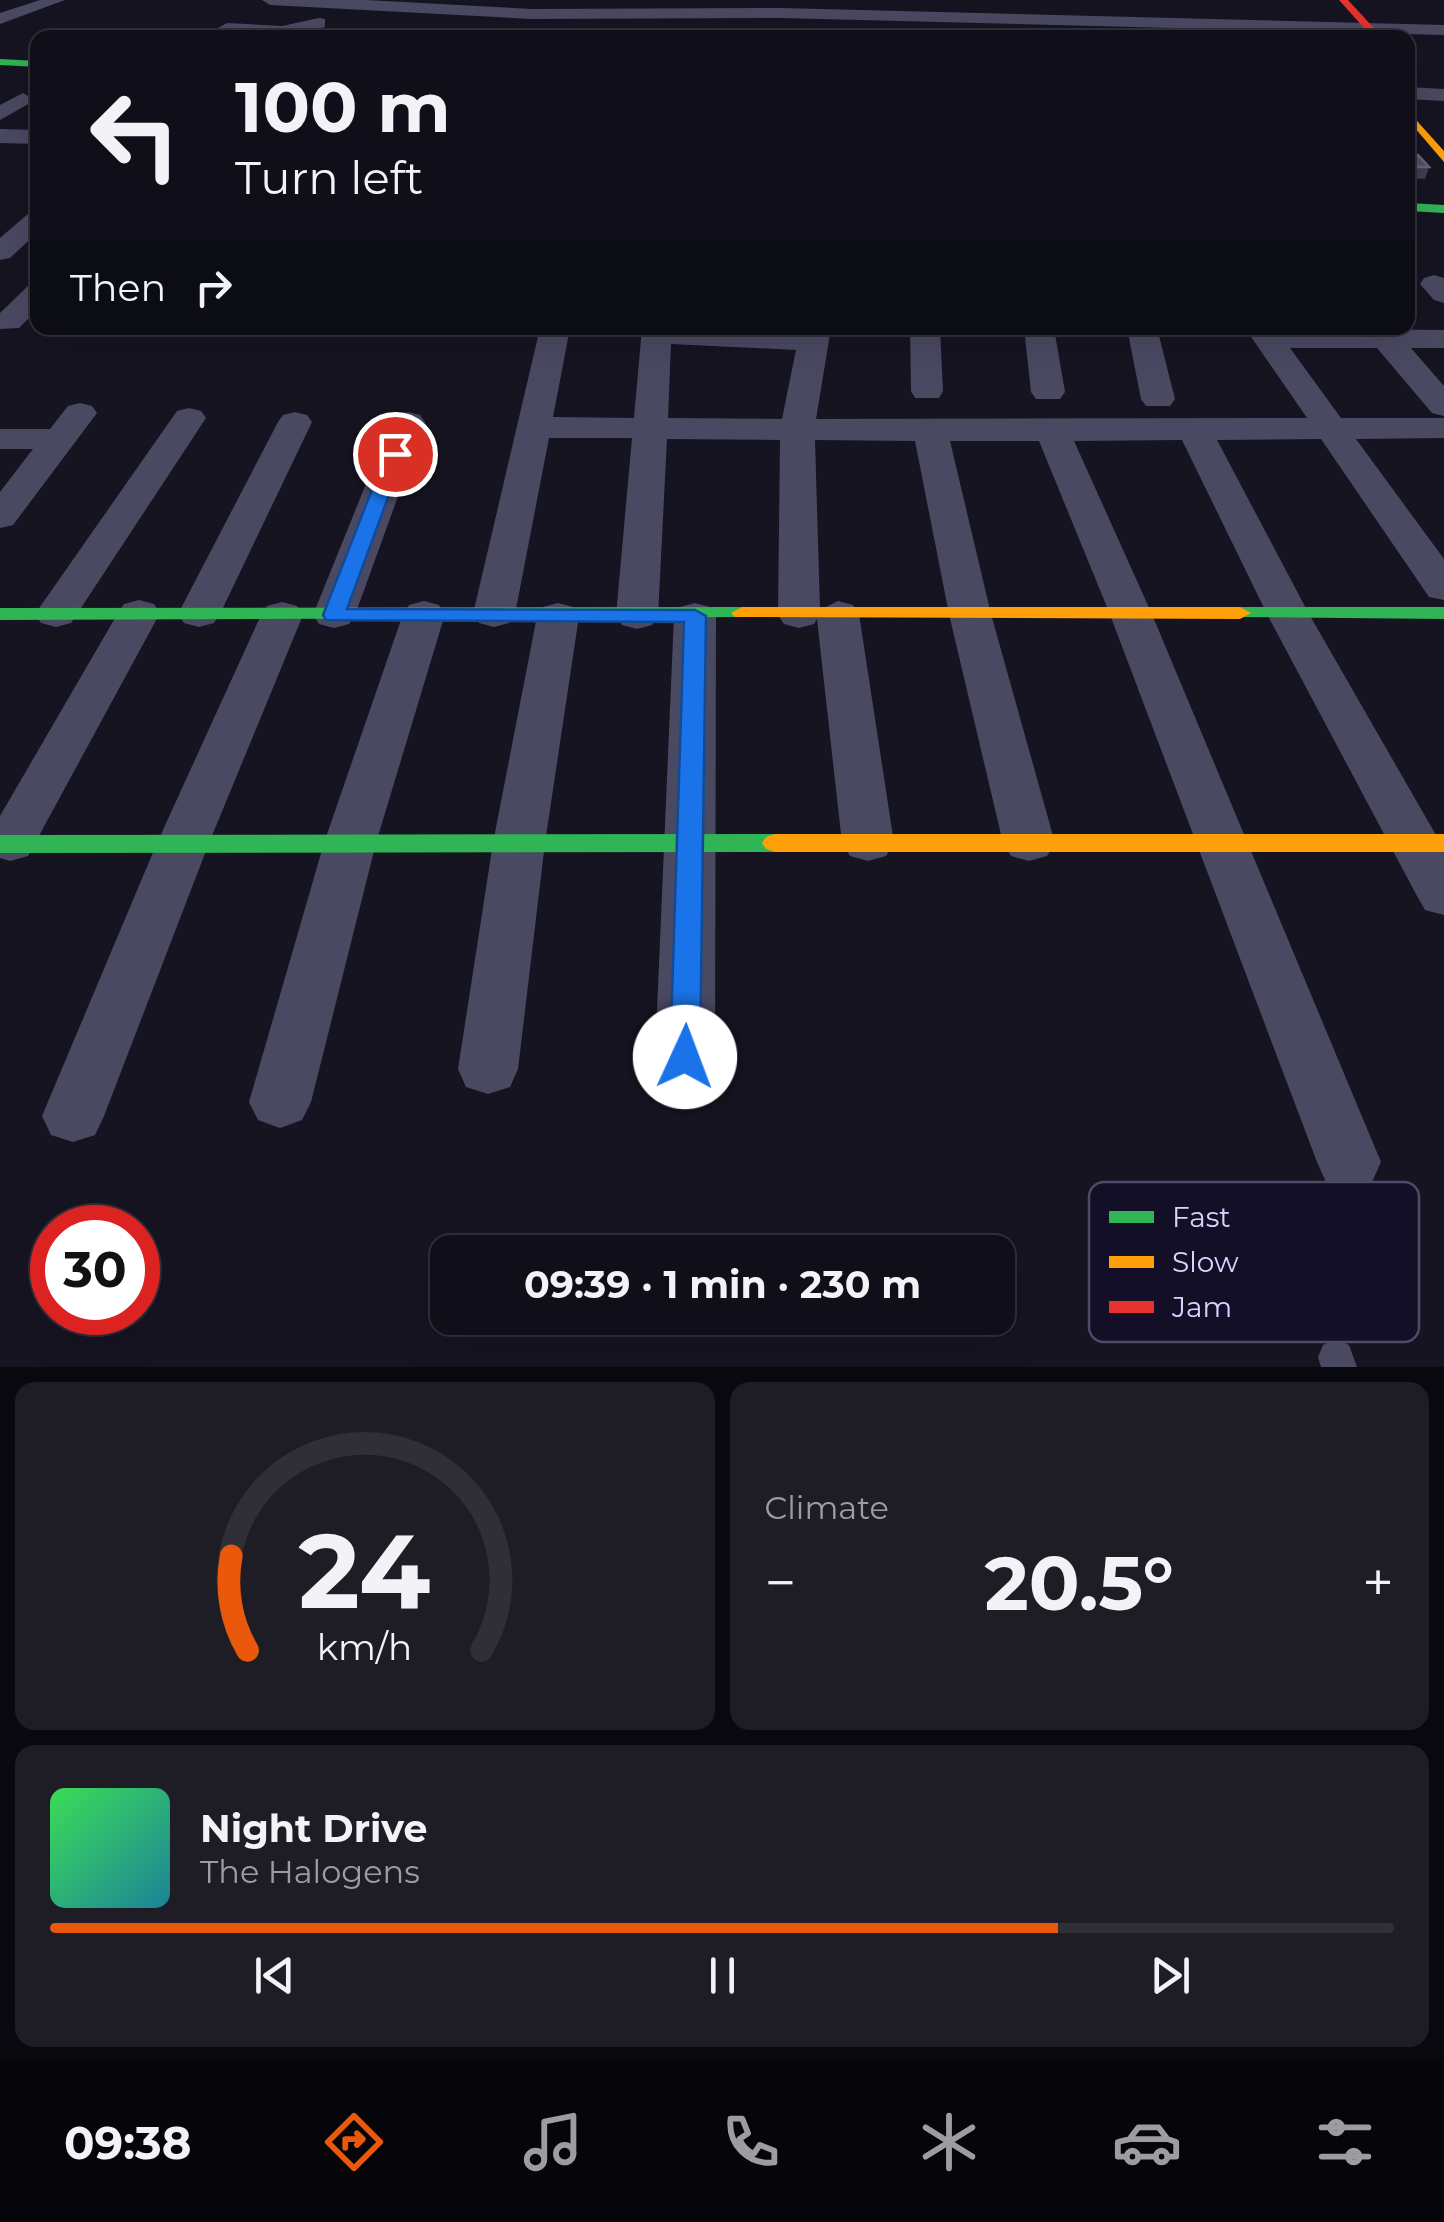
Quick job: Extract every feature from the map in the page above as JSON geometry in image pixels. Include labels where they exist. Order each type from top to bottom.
[{"type":"street","points":[[270,0],[532,14],[590,5],[724,2],[1072,7]]},
{"type":"street","points":[[1118,0],[1132,22]]},
{"type":"street","points":[[1177,0],[1196,24]]},
{"type":"street","points":[[1234,0],[1259,25]]},
{"type":"street","points":[[1314,0],[1338,30]]},
{"type":"street","points":[[1342,0],[1371,30]]},
{"type":"street","points":[[0,4],[35,7]]},
{"type":"street","points":[[0,19],[57,4]]},
{"type":"street","points":[[590,5],[694,14],[802,14],[824,6],[899,16],[978,8],[1132,22],[1317,30]]},
{"type":"street","points":[[295,30],[392,9]]},
{"type":"street","points":[[515,30],[532,14]]},
{"type":"street","points":[[686,30],[694,14]]},
{"type":"street","points":[[797,30],[802,14]]},
{"type":"street","points":[[899,16],[900,30]]},
{"type":"street","points":[[227,28],[269,30]]},
{"type":"street","points":[[1415,31],[1444,30]]},
{"type":"street","points":[[0,62],[30,64]]},
{"type":"street","points":[[1415,79],[1431,98]]},
{"type":"street","points":[[0,114],[23,99]]},
{"type":"street","points":[[1415,123],[1444,158]]},
{"type":"street","points":[[0,136],[30,137]]},
{"type":"street","points":[[1415,198],[1444,199]]},
{"type":"street","points":[[1415,208],[1444,209]]},
{"type":"street","points":[[0,255],[30,226]]},
{"type":"street","points":[[0,255],[30,259]]},
{"type":"street","points":[[8,322],[30,300]]},
{"type":"street","points":[[494,614],[553,335]]},
{"type":"street","points":[[638,616],[657,335]]},
{"type":"street","points":[[815,335],[797,430],[819,615],[868,843]]},
{"type":"street","points":[[925,335],[927,391]]},
{"type":"street","points":[[1040,335],[1050,411],[1350,1162]]},
{"type":"street","points":[[1144,335],[1158,400]]},
{"type":"street","points":[[1265,335],[1444,588]]},
{"type":"street","points":[[1382,335],[1444,406]]},
{"type":"street","points":[[1401,335],[1444,339]]},
{"type":"street","points":[[533,427],[930,431],[1050,411],[1194,429],[1444,428]]},
{"type":"street","points":[[56,614],[189,418]]},
{"type":"street","points":[[198,614],[295,422]]},
{"type":"street","points":[[334,615],[408,422]]},
{"type":"street","points":[[0,439],[70,426],[6,502]]},
{"type":"street","points":[[1194,429],[1288,614],[1429,843],[1444,896]]},
{"type":"street","points":[[930,431],[970,614],[1029,843]]},
{"type":"street","points":[[5,844],[138,613]]},
{"type":"street","points":[[2,617],[138,613],[1444,614]]},
{"type":"street","points":[[280,1102],[350,843],[424,614]]},
{"type":"street","points":[[73,1116],[183,843],[282,615]]},
{"type":"street","points":[[488,1069],[519,843],[558,616]]},
{"type":"street","points":[[685,1057],[695,616]]},
{"type":"street","points":[[5,844],[1429,843]]},
{"type":"building","points":[[1415,155],[1418,155],[1429,167],[1415,167]]},
{"type":"traffic: fast","points":[[0,62],[30,64]]},
{"type":"traffic: fast","points":[[1415,207],[1444,209]]},
{"type":"traffic: fast","points":[[0,614],[742,613]]},
{"type":"traffic: fast","points":[[1240,613],[1444,613]]},
{"type":"traffic: fast","points":[[0,844],[775,843]]},
{"type":"traffic: slow","points":[[1415,123],[1444,158]]},
{"type":"traffic: slow","points":[[742,613],[1240,613]]},
{"type":"traffic: slow","points":[[775,843],[1444,843]]},
{"type":"traffic: jam","points":[[1343,0],[1371,30]]},
{"type":"route","points":[[395,454],[334,615],[695,616],[685,1057]]}]
